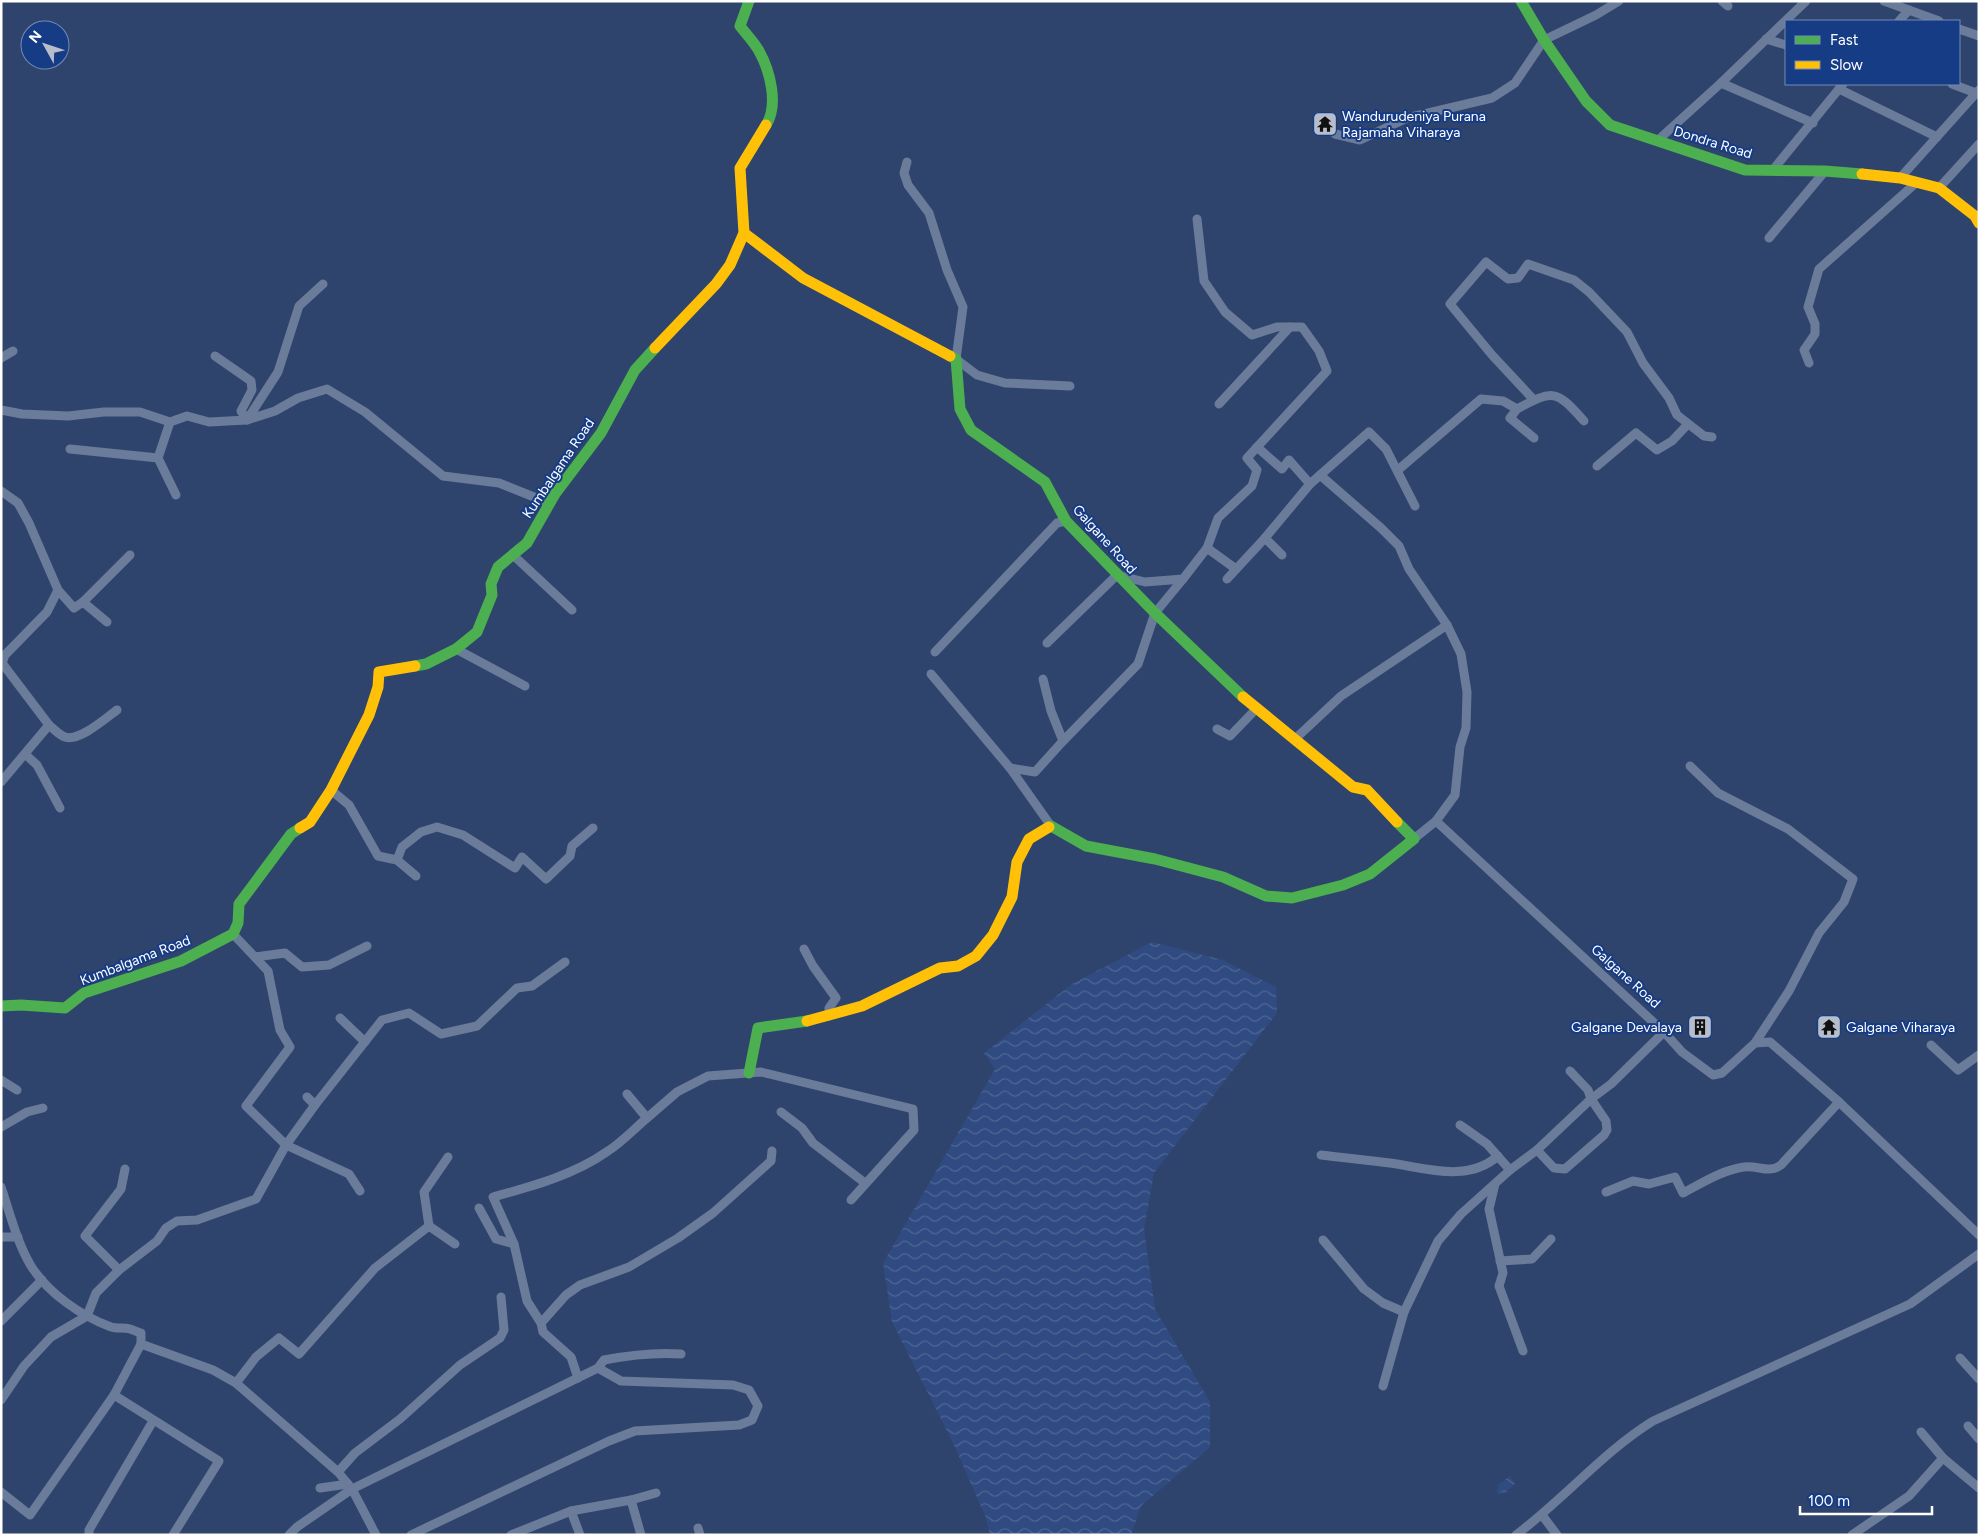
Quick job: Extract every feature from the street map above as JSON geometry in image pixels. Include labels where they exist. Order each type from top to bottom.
[{"type":"street","name":"Kumbalgama Road","points":[[1,1006],[21,1004],[65,1008],[84,993],[181,961],[233,934],[238,923],[239,904],[291,834],[310,822],[332,790],[370,715],[378,687],[379,672],[426,664],[456,649],[477,632],[492,595],[491,584],[498,567],[527,543],[555,494],[601,433],[635,370],[716,284],[730,265],[744,233],[740,168],[771,118],[773,89],[760,51],[740,26],[749,1]]},
{"type":"street","name":"Dondra Road","points":[[1521,1],[1544,40],[1586,101],[1610,124],[1745,170],[1825,171],[1900,178],[1917,182],[1939,188],[1977,217]]},
{"type":"street","points":[[1335,134],[1360,140],[1407,118],[1492,98],[1515,83],[1544,40],[1596,15],[1619,1]]},
{"type":"street","points":[[1786,20],[1806,1]]},
{"type":"street","points":[[1884,1],[1936,20]]},
{"type":"street","points":[[1900,20],[1909,10]]},
{"type":"street","points":[[1657,141],[1785,21]]},
{"type":"street","points":[[1960,29],[1979,36]]},
{"type":"street","points":[[1766,39],[1785,45]]},
{"type":"street","points":[[1721,83],[1812,123]]},
{"type":"street","points":[[1900,178],[1977,91],[1956,85]]},
{"type":"street","points":[[1772,171],[1841,86],[1937,137]]},
{"type":"street","points":[[1939,188],[1979,144]]},
{"type":"street","points":[[907,162],[904,173],[908,185],[928,213],[947,270],[963,306],[956,359]]},
{"type":"street","points":[[1769,238],[1825,171]]},
{"type":"street","points":[[1809,363],[1804,350],[1815,334],[1815,324],[1808,307],[1819,268],[1917,182]]},
{"type":"street","points":[[1010,768],[1036,772],[1063,741],[1138,664],[1155,613],[1207,548],[1218,518],[1252,486],[1257,470],[1246,458],[1327,370],[1319,352],[1302,327],[1277,327],[1252,335],[1225,312],[1204,282],[1197,219]]},
{"type":"street","points":[[744,233],[803,278],[956,359],[977,375],[1005,383],[1070,386]]},
{"type":"street","points":[[1534,400],[1492,355],[1450,304],[1486,262],[1508,279],[1518,278],[1528,264],[1574,280],[1582,286],[1627,332],[1643,363],[1669,398],[1677,415],[1704,436],[1712,437]]},
{"type":"street","points":[[247,420],[278,372],[299,306],[323,284]]},
{"type":"street","points":[[1219,404],[1290,327]]},
{"type":"street","points":[[1,358],[13,351]]},
{"type":"street","points":[[215,356],[252,381],[252,390],[241,411],[247,420]]},
{"type":"street","name":"Galgane Road","points":[[956,359],[960,409],[971,430],[1045,482],[1066,521],[1117,575],[1232,688],[1352,787],[1367,790],[1414,839]]},
{"type":"street","points":[[1,410],[22,414],[68,416],[104,412],[140,412],[170,422],[187,416],[209,422],[247,420],[274,411],[298,398],[326,390],[365,412],[443,476],[499,483],[544,501],[552,498],[555,494]]},
{"type":"street","points":[[1534,438],[1510,418],[1517,409],[1544,395],[1564,398],[1584,421]]},
{"type":"street","points":[[1398,470],[1481,399],[1503,401],[1517,409]]},
{"type":"street","points":[[170,422],[158,458],[176,494]]},
{"type":"street","points":[[1597,466],[1636,433],[1657,450],[1672,440],[1688,424]]},
{"type":"street","points":[[1227,579],[1265,538],[1310,484],[1368,432],[1386,449],[1415,506]]},
{"type":"street","points":[[1257,447],[1282,469],[1289,460],[1310,484]]},
{"type":"street","points":[[70,449],[158,458]]},
{"type":"street","points":[[931,674],[1010,768],[1051,826],[1086,846],[1154,859],[1224,877],[1266,896],[1292,898],[1343,885],[1370,874],[1436,821],[1455,795],[1460,748],[1466,728],[1467,692],[1462,654],[1447,625],[1409,569],[1398,546],[1381,528],[1320,475]]},
{"type":"street","points":[[1,491],[18,502],[58,590],[74,608],[83,602],[130,555]]},
{"type":"street","points":[[935,652],[1057,524],[1066,521]]},
{"type":"street","points":[[1265,538],[1282,555]]},
{"type":"street","points":[[1207,548],[1236,569]]},
{"type":"street","points":[[513,556],[572,610]]},
{"type":"street","points":[[1047,643],[1117,575],[1144,582],[1183,579]]},
{"type":"street","points":[[58,590],[47,612],[5,655],[2,663],[49,725],[63,737],[72,739],[84,734],[117,710]]},
{"type":"street","points":[[83,602],[107,622]]},
{"type":"street","points":[[1294,739],[1341,696],[1447,625]]},
{"type":"street","points":[[456,649],[525,686]]},
{"type":"street","points":[[1043,679],[1051,712],[1063,741]]},
{"type":"street","points":[[1216,729],[1230,736],[1257,708]]},
{"type":"street","points":[[1,782],[49,725]]},
{"type":"street","points":[[25,754],[37,765],[60,808]]},
{"type":"street","points":[[1690,766],[1718,793],[1788,829],[1853,879],[1844,902],[1819,933],[1789,990],[1755,1043]]},
{"type":"street","points":[[332,790],[349,806],[378,856],[398,860],[416,876]]},
{"type":"street","name":"Galgane Road","points":[[1436,821],[1664,1032],[1682,1052],[1713,1075],[1722,1073],[1755,1043]]},
{"type":"street","points":[[750,1073],[758,1028],[813,1020],[862,1006],[940,968],[958,966],[976,956],[993,935],[1012,897],[1017,862],[1029,839],[1051,826]]},
{"type":"street","points":[[398,860],[402,847],[421,832],[437,827],[462,835],[515,868],[522,857],[546,879],[570,856],[572,846],[593,828]]},
{"type":"street","points":[[1314,892],[1366,875],[1414,839]]},
{"type":"street","points":[[233,934],[268,971],[280,1030],[290,1047],[246,1106],[286,1145],[349,1174],[360,1191]]},
{"type":"street","points":[[254,957],[284,953],[302,967],[329,965],[367,946]]},
{"type":"street","points":[[804,949],[813,966],[836,998],[829,1008],[829,1016]]},
{"type":"street","points":[[1,1400],[24,1366],[51,1337],[87,1316],[96,1293],[119,1270],[157,1241],[166,1228],[176,1221],[198,1220],[256,1199],[286,1145],[382,1020],[409,1013],[441,1034],[477,1026],[517,988],[532,986],[565,962]]},
{"type":"street","points":[[340,1018],[365,1042]]},
{"type":"street","points":[[1383,1386],[1404,1312],[1438,1241],[1461,1214],[1510,1170],[1537,1150],[1591,1099],[1611,1084],[1664,1032]]},
{"type":"street","points":[[1755,1043],[1770,1042],[1839,1102],[1979,1235]]},
{"type":"street","points":[[1931,1044],[1958,1070],[1979,1055]]},
{"type":"street","points":[[1537,1150],[1554,1168],[1565,1169],[1604,1135],[1607,1130],[1606,1121],[1591,1099],[1588,1090],[1570,1071]]},
{"type":"street","points":[[578,1378],[570,1357],[543,1332],[541,1323],[527,1302],[514,1244],[493,1196],[543,1183],[572,1171],[608,1151],[677,1092],[708,1076],[761,1072],[913,1109],[914,1130],[851,1200]]},
{"type":"street","points":[[1,1080],[17,1090]]},
{"type":"street","points":[[627,1094],[646,1118]]},
{"type":"street","points":[[307,1097],[315,1105]]},
{"type":"street","points":[[1606,1192],[1633,1181],[1649,1184],[1675,1177],[1683,1193],[1717,1175],[1744,1167],[1775,1169],[1781,1165],[1839,1102]]},
{"type":"street","points":[[1,1127],[27,1112],[43,1108]]},
{"type":"street","points":[[781,1112],[802,1128],[813,1143],[865,1183]]},
{"type":"street","points":[[1460,1125],[1487,1144],[1510,1170]]},
{"type":"street","points":[[541,1323],[566,1295],[580,1285],[629,1267],[678,1238],[713,1213],[771,1161],[772,1150]]},
{"type":"street","points":[[1321,1155],[1392,1164],[1433,1172],[1478,1169],[1490,1164],[1498,1156]]},
{"type":"street","points":[[448,1157],[424,1192],[430,1226],[455,1244]]},
{"type":"street","points":[[119,1270],[86,1236],[121,1190],[125,1169]]},
{"type":"street","points":[[1496,1184],[1489,1209],[1502,1274],[1499,1286],[1523,1351]]},
{"type":"street","points":[[1,1187],[18,1237],[31,1266],[42,1280],[60,1297],[87,1316],[113,1328],[129,1328],[140,1333],[142,1344],[114,1395],[30,1516],[1,1492]]},
{"type":"street","points":[[478,1208],[496,1239],[514,1244]]},
{"type":"street","points":[[236,1383],[256,1357],[279,1338],[300,1354],[376,1268],[430,1226]]},
{"type":"street","points":[[1,1237],[18,1237]]},
{"type":"street","points":[[1500,1260],[1532,1259],[1551,1239]]},
{"type":"street","points":[[1324,1240],[1364,1289],[1383,1303],[1404,1312]]},
{"type":"street","points":[[1516,1535],[1542,1515],[1629,1436],[1653,1420],[1910,1304],[1979,1254]]},
{"type":"street","points":[[1,1321],[42,1280]]},
{"type":"street","points":[[338,1472],[355,1453],[400,1419],[460,1366],[500,1338],[504,1330],[501,1297]]},
{"type":"street","points":[[142,1344],[213,1370],[236,1383],[338,1472],[350,1487],[376,1535]]},
{"type":"street","points":[[290,1535],[297,1527],[350,1487],[598,1368],[604,1360],[655,1352],[681,1354]]},
{"type":"street","points":[[1960,1358],[1979,1379]]},
{"type":"street","points":[[411,1535],[609,1441],[635,1431],[739,1425],[752,1420],[758,1406],[749,1390],[733,1385],[622,1381],[598,1368]]},
{"type":"street","points":[[114,1395],[219,1461],[173,1535]]},
{"type":"street","points":[[89,1535],[89,1530],[153,1421]]},
{"type":"street","points":[[1968,1426],[1979,1439]]},
{"type":"street","points":[[1921,1432],[1943,1458],[1979,1488]]},
{"type":"street","points":[[1852,1535],[1910,1496],[1943,1458]]},
{"type":"street","points":[[320,1488],[350,1487]]},
{"type":"street","points":[[513,1534],[570,1511],[631,1500],[656,1493]]},
{"type":"street","points":[[631,1500],[641,1535]]},
{"type":"street","points":[[570,1511],[580,1535]]},
{"type":"street","points":[[1542,1515],[1557,1535]]},
{"type":"water","points":[[1152,942],[1223,960],[1276,987],[1277,1013],[1154,1173],[1144,1229],[1155,1309],[1210,1402],[1210,1447],[1141,1506],[1131,1535],[990,1535],[986,1518],[954,1445],[892,1322],[883,1263],[995,1069],[984,1053],[1072,984]]},
{"type":"water","points":[[1510,1476],[1515,1484],[1504,1494],[1502,1492],[1499,1494],[1496,1491],[1499,1488],[1497,1486]]},
{"type":"traffic: fast","points":[[749,1],[740,26],[759,51],[767,68],[772,88],[772,108],[766,125]]},
{"type":"traffic: fast","points":[[1521,1],[1544,40],[1586,101],[1610,125],[1745,170],[1825,171],[1862,174]]},
{"type":"traffic: fast","points":[[415,666],[426,664],[456,649],[477,632],[492,595],[491,584],[498,567],[527,543],[555,494],[601,433],[635,370],[655,348]]},
{"type":"traffic: fast","points":[[950,356],[956,359],[960,409],[971,430],[1045,482],[1066,521],[1155,613],[1243,697]]},
{"type":"traffic: fast","points":[[1049,827],[1051,826],[1086,846],[1155,859],[1223,877],[1266,896],[1292,898],[1343,885],[1370,874],[1414,839],[1397,822]]},
{"type":"traffic: fast","points":[[1,1006],[21,1005],[65,1008],[84,993],[181,961],[233,934],[238,923],[239,904],[291,834],[300,828]]},
{"type":"traffic: fast","points":[[749,1073],[758,1028],[807,1021]]},
{"type":"traffic: slow","points":[[655,348],[716,284],[730,265],[744,233],[740,168],[766,125]]},
{"type":"traffic: slow","points":[[1862,174],[1900,178],[1939,188],[1975,216],[1979,223]]},
{"type":"traffic: slow","points":[[744,233],[803,278],[950,356]]},
{"type":"traffic: slow","points":[[300,828],[310,822],[331,790],[369,715],[378,687],[379,672],[415,666]]},
{"type":"traffic: slow","points":[[1243,697],[1353,787],[1367,790],[1397,822]]},
{"type":"traffic: slow","points":[[807,1021],[862,1006],[940,968],[958,966],[976,956],[993,935],[1012,897],[1017,862],[1029,839],[1049,827]]},
{"type":"place","name":"Wandurudeniya Purana Rajamaha Viharaya","points":[[1325,124]]},
{"type":"place","name":"Galgane Devalaya","points":[[1700,1027]]},
{"type":"place","name":"Galgane Viharaya","points":[[1829,1027]]}]
